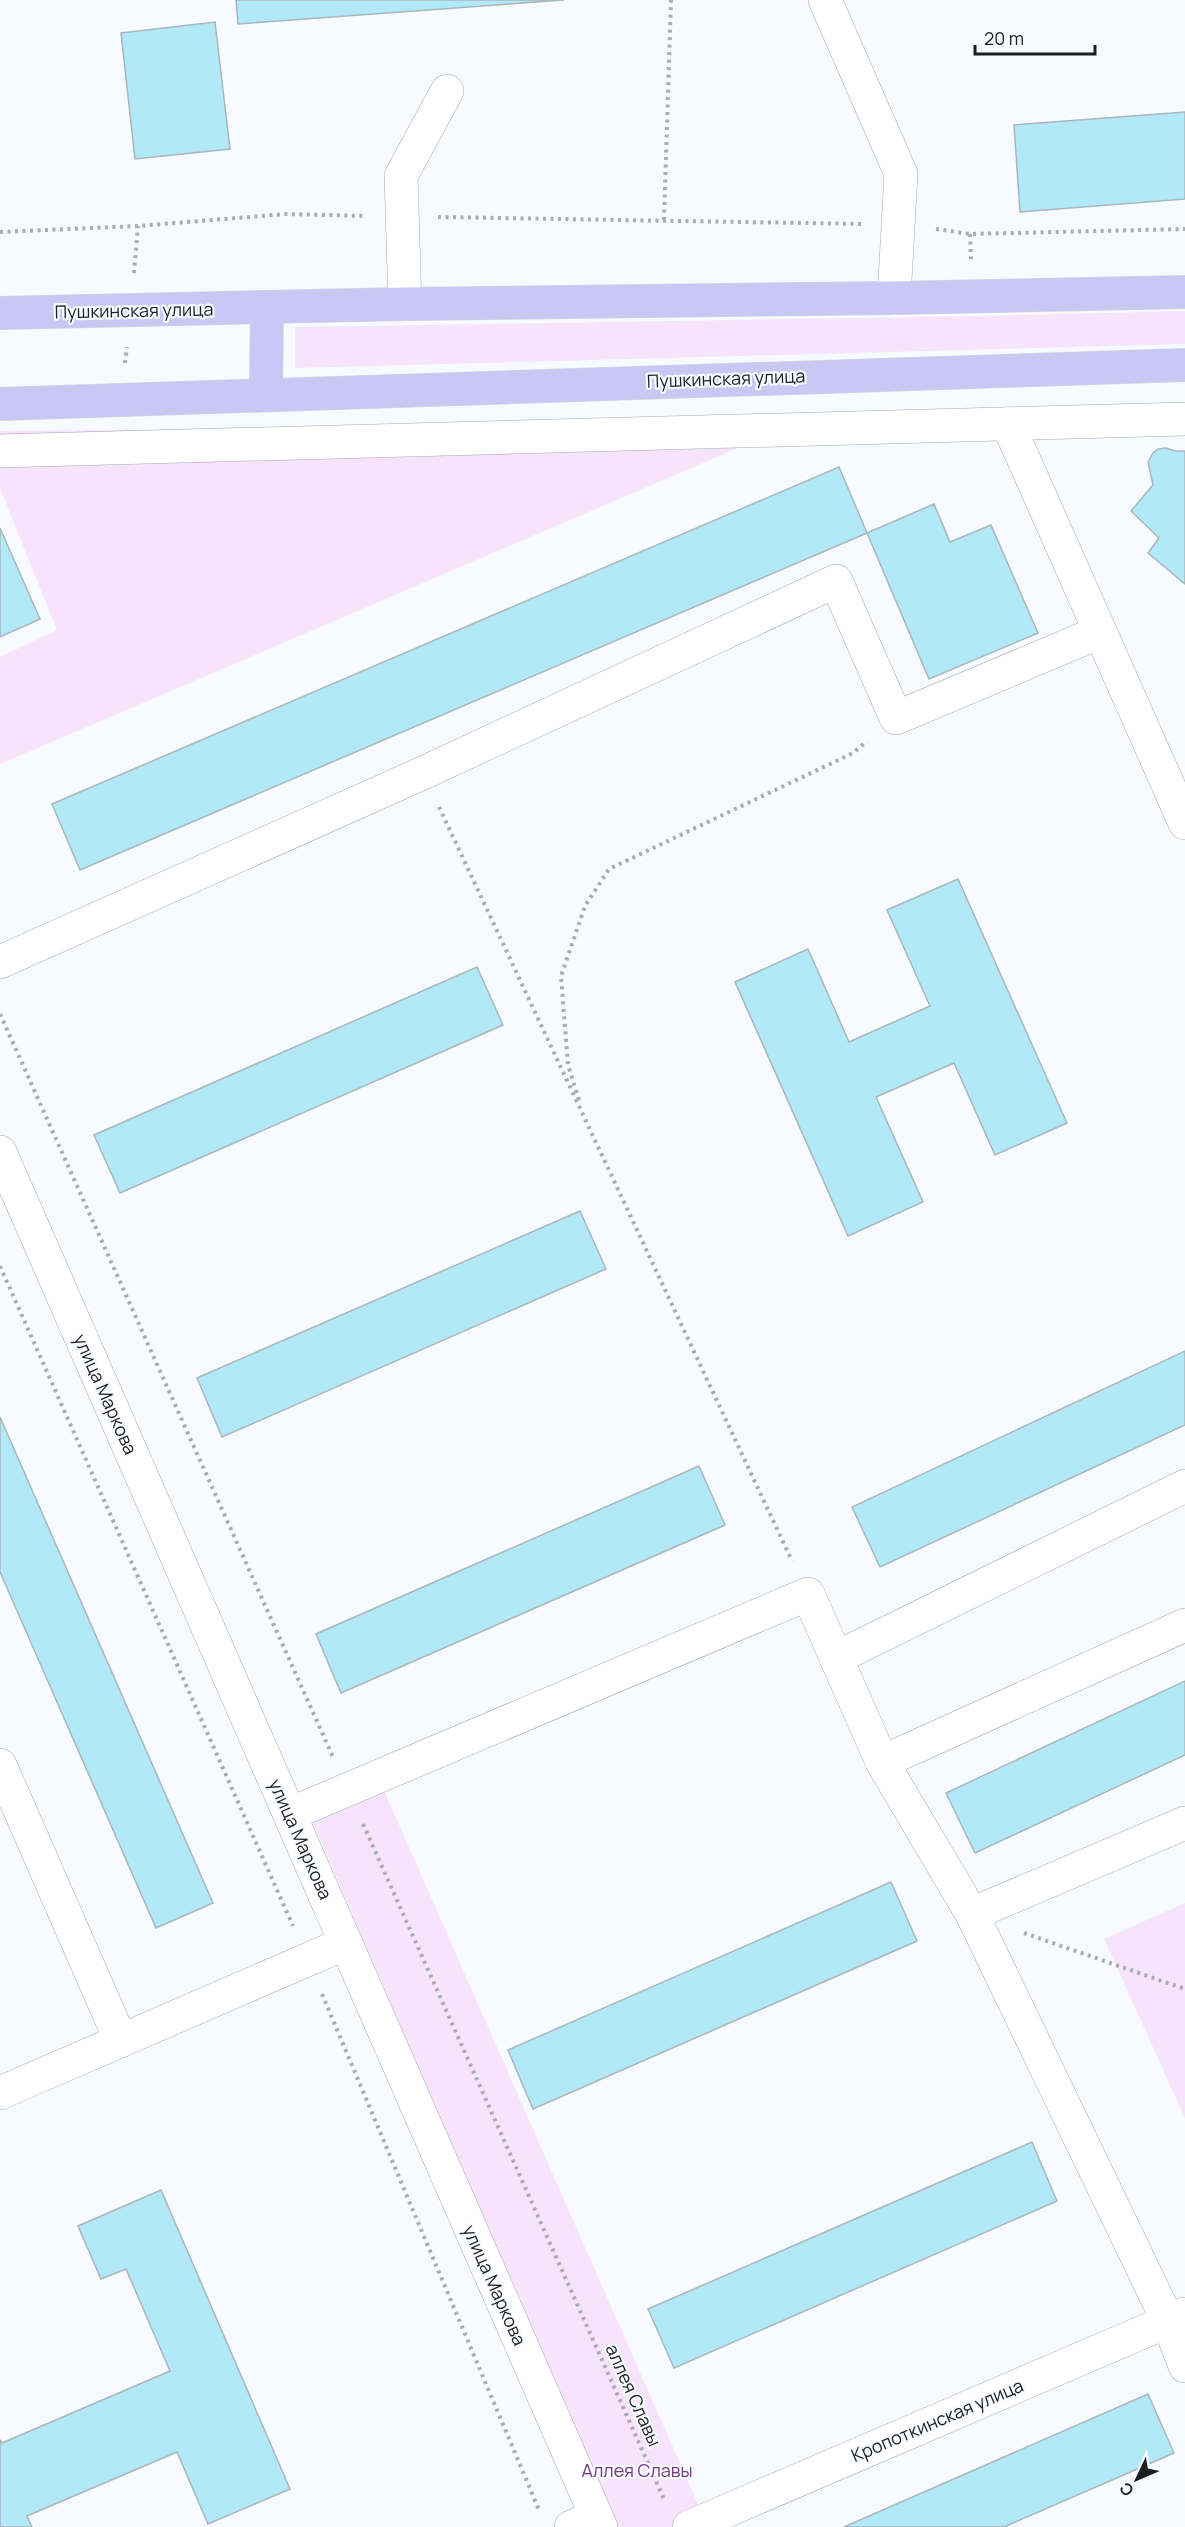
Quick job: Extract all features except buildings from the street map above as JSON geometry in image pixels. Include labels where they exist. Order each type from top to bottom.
[{"type":"main road","name":"Пушкинская улица","points":[[0,313],[405,304],[1185,292]]},
{"type":"main road","points":[[266,393],[267,307]]},
{"type":"main road","name":"Пушкинская улица","points":[[0,404],[266,393],[1185,365]]},
{"type":"street","points":[[825,0],[901,174],[894,298]]},
{"type":"street","points":[[405,304],[401,176],[447,91]]},
{"type":"street","points":[[0,451],[1185,419]]},
{"type":"street","points":[[1008,424],[1100,632],[1175,774],[1185,823]]},
{"type":"street","points":[[0,962],[423,773],[836,581],[896,718],[1100,632]]},
{"type":"street","name":"улица Маркова","points":[[0,1152],[346,1943],[578,2522]]},
{"type":"street","points":[[836,1658],[1185,1486]]},
{"type":"street","points":[[290,1814],[808,1594],[882,1762],[972,1914],[1179,2319],[1185,2366]]},
{"type":"street","points":[[882,1762],[1185,1625]]},
{"type":"street","points":[[0,1765],[121,2041]]},
{"type":"street","points":[[972,1914],[1185,1823]]},
{"type":"street","points":[[0,2093],[346,1943]]},
{"type":"street","name":"Кропоткинская улица","points":[[678,2516],[1179,2319]]},
{"type":"path","points":[[664,219],[671,0]]},
{"type":"path","points":[[0,232],[138,226],[286,214],[898,224],[970,234],[1185,229]]},
{"type":"path","points":[[584,1115],[568,1065],[561,976],[585,906],[609,868],[853,753],[896,718]]},
{"type":"path","points":[[423,773],[808,1594]]},
{"type":"path","name":"аллея Славы","points":[[0,1014],[566,2275],[678,2516]]},
{"type":"path","points":[[0,1266],[308,1960],[578,2522]]},
{"type":"path","points":[[972,1914],[1185,1989]]},
{"type":"green space","points":[[1185,311],[1185,344],[295,368],[295,327]]},
{"type":"green space","points":[[794,424],[0,764],[0,657],[57,630],[0,488],[0,431]]},
{"type":"green space","name":"Аллея Славы","points":[[382,1786],[708,2527],[616,2527],[310,1815]]},
{"type":"green space","points":[[1185,1903],[1185,2118],[1104,1939]]}]
